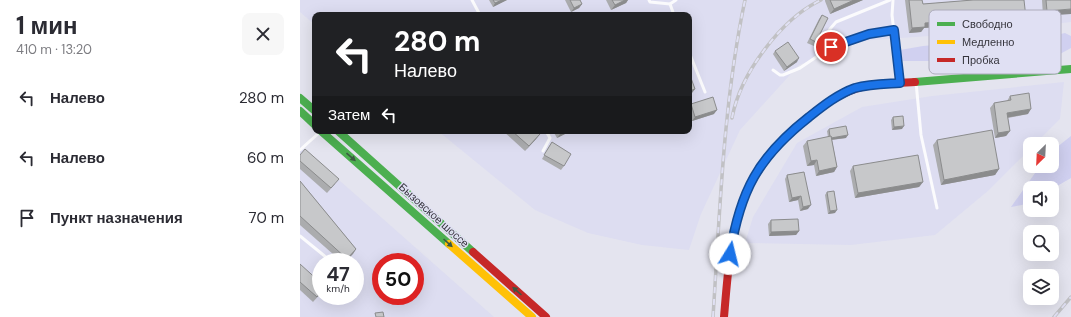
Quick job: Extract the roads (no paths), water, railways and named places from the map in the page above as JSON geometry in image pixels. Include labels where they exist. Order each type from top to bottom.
[{"type":"main road","points":[[1061,69],[1071,68]]},
{"type":"main road","points":[[724,317],[730,254],[737,218],[743,200],[755,175],[768,156],[783,139],[826,104],[854,89],[916,81],[999,74]]},
{"type":"main road","points":[[300,98],[312,108]]},
{"type":"main road","points":[[300,111],[312,122]]},
{"type":"main road","name":"Бызовское шоссе","points":[[324,134],[532,317]]},
{"type":"main road","name":"Бызовское шоссе","points":[[341,134],[546,317]]},
{"type":"lane","points":[[472,0],[478,12]]},
{"type":"lane","points":[[649,0],[650,2],[670,4],[676,0]]},
{"type":"lane","points":[[818,56],[830,29],[836,22],[892,0],[892,15],[900,83]]},
{"type":"lane","points":[[670,4],[673,12]]},
{"type":"lane","points":[[773,70],[783,75],[800,68],[831,47],[869,34],[894,30]]},
{"type":"lane","points":[[692,60],[705,92]]},
{"type":"lane","points":[[916,81],[922,135],[936,208]]},
{"type":"lane","points":[[300,150],[318,134]]},
{"type":"lane","points":[[543,151],[550,138],[548,134]]},
{"type":"lane","points":[[300,236],[321,253]]},
{"type":"railway","points":[[713,317],[720,198],[727,118],[745,0]]},
{"type":"railway","points":[[732,118],[736,101],[753,66],[764,50],[791,20],[821,0]]},
{"type":"railway","points":[[1054,317],[1071,297]]}]
